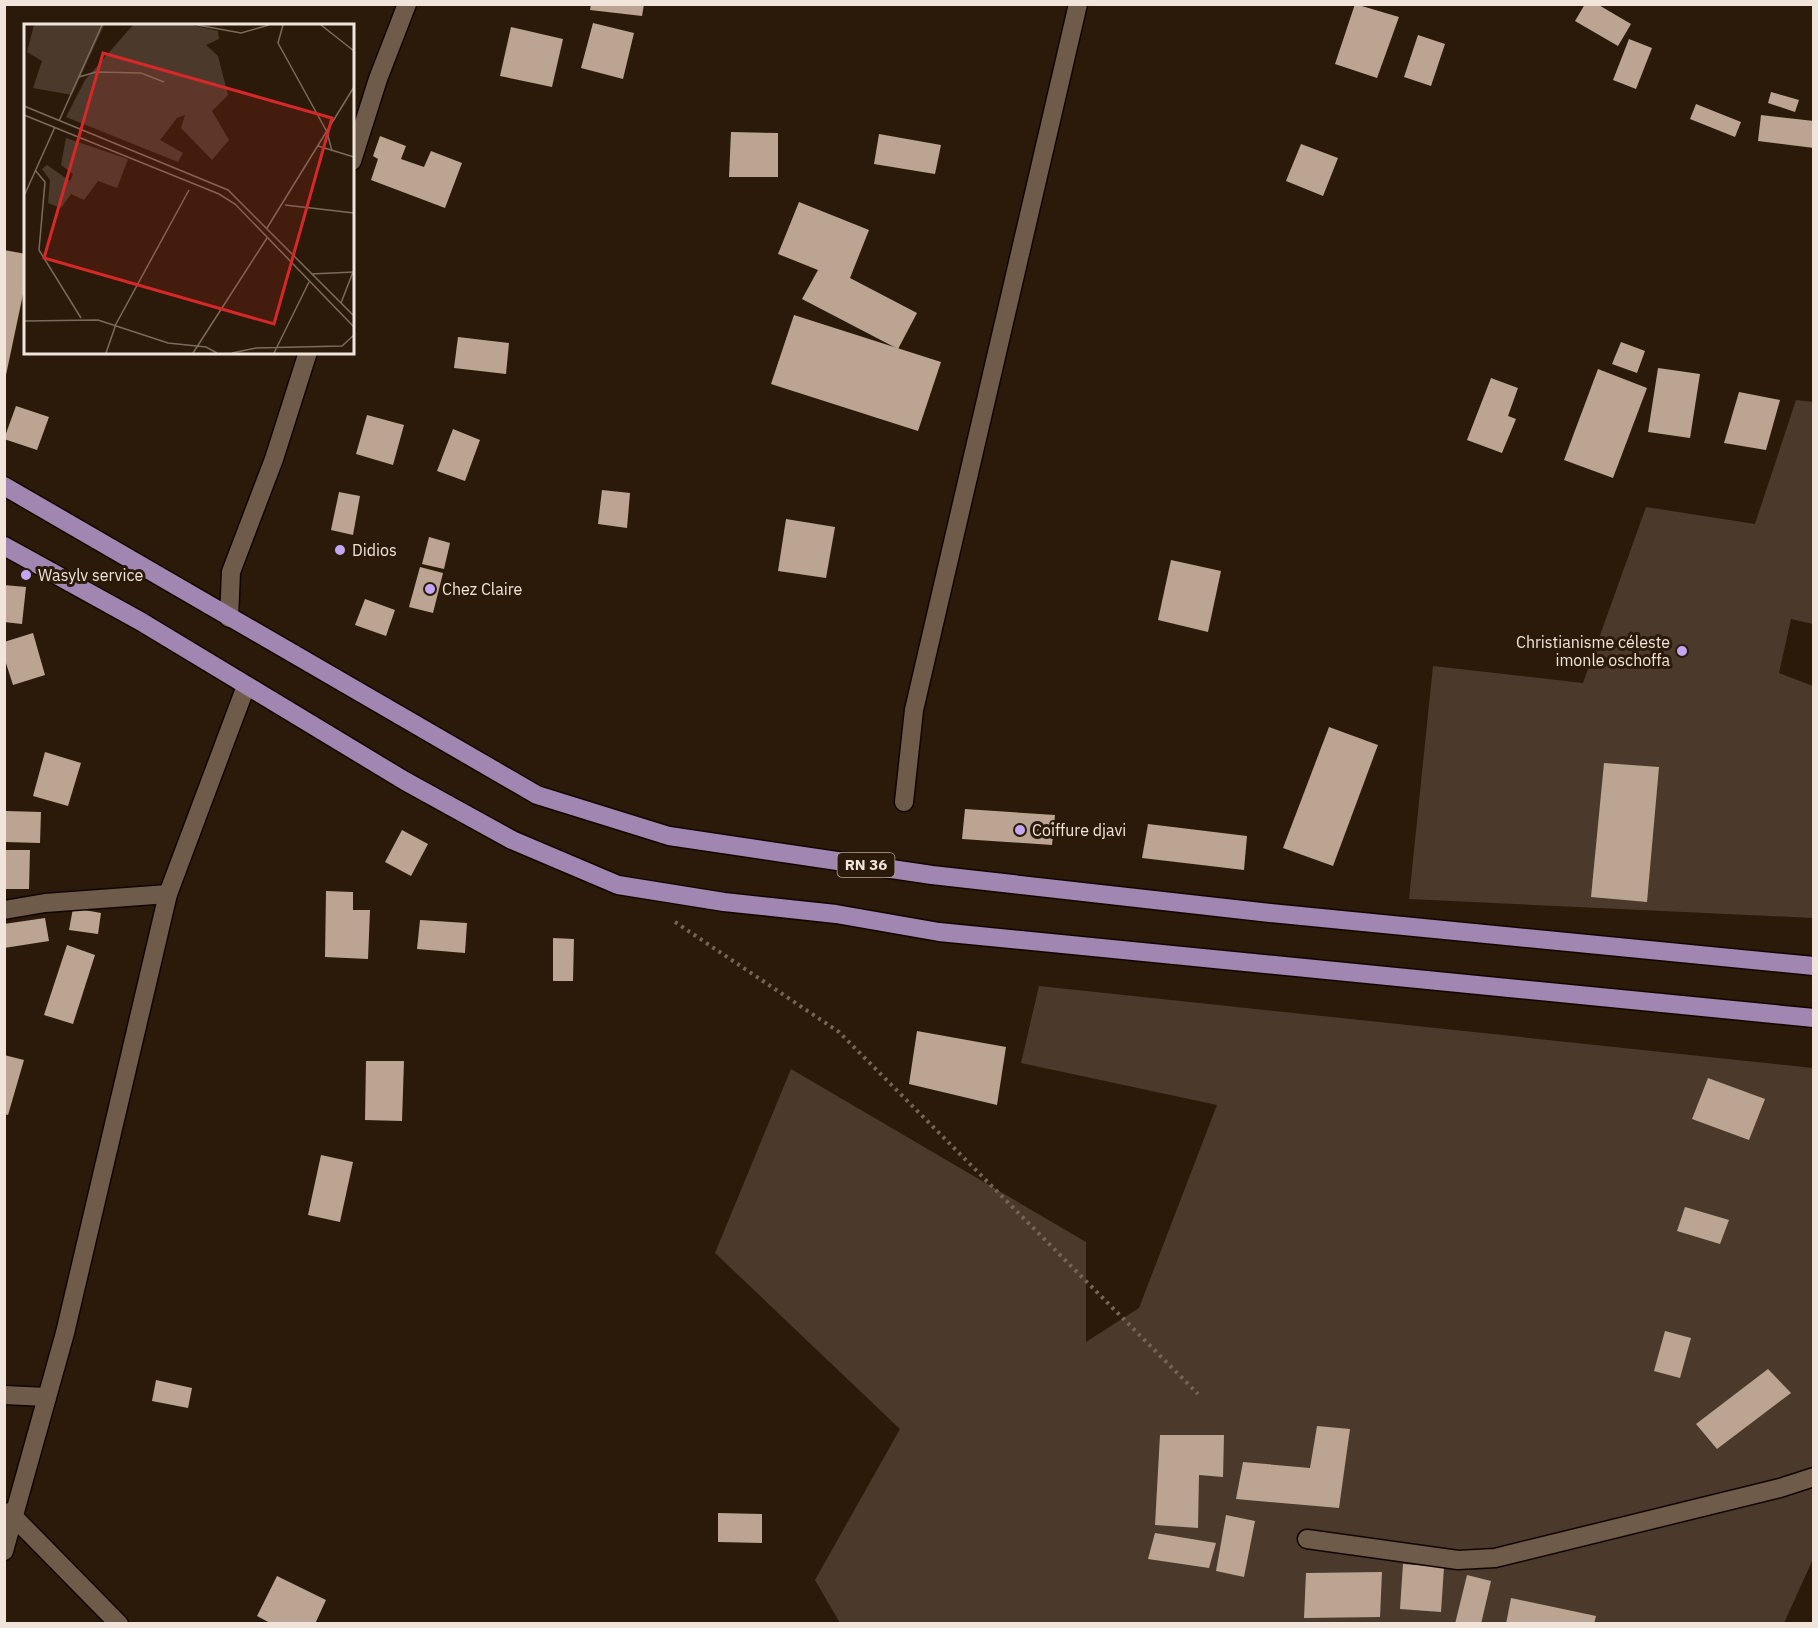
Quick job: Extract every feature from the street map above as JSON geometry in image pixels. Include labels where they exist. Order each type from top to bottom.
[{"type":"main road","name":"RN 36","points":[[4,486],[537,795],[669,836],[955,878],[1270,913],[1814,966]]},
{"type":"main road","points":[[4,546],[140,621],[405,782],[512,840],[618,885],[724,902],[836,914],[939,932],[1814,1018]]},
{"type":"street","points":[[354,155],[378,79],[407,4]]},
{"type":"street","points":[[904,802],[914,710],[1078,4]]},
{"type":"street","points":[[229,618],[231,572],[274,459],[307,354]]},
{"type":"street","points":[[4,1551],[9,1511],[47,1397],[168,894],[246,686]]},
{"type":"street","points":[[4,910],[45,903],[168,894]]},
{"type":"street","points":[[4,1395],[47,1397]]},
{"type":"street","points":[[1308,1539],[1458,1560],[1495,1558],[1780,1488],[1814,1477]]},
{"type":"street","points":[[9,1511],[119,1623]]},
{"type":"path","points":[[666,917],[839,1032],[1198,1394]]},
{"type":"shaded area","points":[[1796,400],[1813,402],[1813,624],[1791,619],[1779,673],[1813,686],[1813,918],[1409,899],[1433,666],[1583,683],[1646,507],[1755,524]]},
{"type":"shaded area","points":[[1039,986],[1813,1068],[1813,1559],[1784,1623],[840,1623],[815,1580],[900,1429],[715,1253],[791,1069],[1086,1242],[1086,1342],[1139,1308],[1217,1105],[1021,1063]]},
{"type":"building","points":[[591,4],[644,4],[642,16],[590,10]]},
{"type":"building","points":[[1355,4],[1399,17],[1377,78],[1335,64]]},
{"type":"building","points":[[1585,4],[1597,4],[1631,24],[1618,46],[1575,21]]},
{"type":"building","points":[[593,23],[634,33],[623,79],[581,68]]},
{"type":"building","points":[[511,27],[563,39],[552,87],[500,76]]},
{"type":"building","points":[[1418,35],[1445,44],[1431,86],[1404,77]]},
{"type":"building","points":[[1629,39],[1652,48],[1636,89],[1613,80]]},
{"type":"building","points":[[1771,92],[1799,100],[1795,112],[1768,103]]},
{"type":"building","points":[[1696,104],[1741,122],[1735,137],[1690,119]]},
{"type":"building","points":[[1761,115],[1814,121],[1814,148],[1758,141]]},
{"type":"building","points":[[731,132],[778,133],[778,177],[729,177]]},
{"type":"building","points":[[879,134],[941,145],[935,174],[874,164]]},
{"type":"building","points":[[380,136],[406,146],[401,159],[424,167],[431,151],[462,163],[445,208],[371,180],[378,159],[373,156]]},
{"type":"building","points":[[1301,144],[1338,158],[1323,196],[1286,181]]},
{"type":"building","points":[[799,202],[869,230],[850,278],[917,313],[898,349],[802,299],[818,270],[778,254]]},
{"type":"building","points":[[4,250],[24,254],[24,290],[6,375]]},
{"type":"building","points":[[794,315],[941,362],[918,431],[771,384]]},
{"type":"building","points":[[458,337],[509,343],[506,374],[454,368]]},
{"type":"building","points":[[1621,342],[1645,351],[1637,373],[1612,364]]},
{"type":"building","points":[[1658,368],[1700,374],[1690,438],[1648,432]]},
{"type":"building","points":[[1598,369],[1647,388],[1613,478],[1564,460]]},
{"type":"building","points":[[1491,378],[1518,388],[1508,416],[1516,419],[1502,453],[1467,440]]},
{"type":"building","points":[[1739,392],[1780,400],[1766,450],[1724,443]]},
{"type":"building","points":[[16,406],[49,417],[37,450],[4,439]]},
{"type":"building","points":[[367,415],[404,425],[393,465],[356,454]]},
{"type":"building","points":[[453,429],[480,440],[465,481],[437,471]]},
{"type":"building","points":[[602,490],[630,493],[627,528],[598,524]]},
{"type":"building","points":[[339,492],[360,496],[353,535],[331,530]]},
{"type":"building","points":[[786,519],[835,527],[826,578],[778,571]]},
{"type":"building","points":[[429,537],[450,543],[444,569],[422,564]]},
{"type":"building","points":[[1171,560],[1221,571],[1208,632],[1158,620]]},
{"type":"building","points":[[420,567],[443,573],[433,613],[409,607]]},
{"type":"building","points":[[4,585],[26,587],[22,624],[4,622]]},
{"type":"building","points":[[365,599],[395,610],[386,636],[355,625]]},
{"type":"building","points":[[33,633],[45,675],[13,685],[4,657],[4,642]]},
{"type":"building","points":[[1329,727],[1378,745],[1333,866],[1283,848]]},
{"type":"building","points":[[45,752],[81,763],[68,806],[33,796]]},
{"type":"building","points":[[1604,763],[1659,767],[1647,902],[1591,897]]},
{"type":"building","points":[[965,809],[1055,815],[1052,845],[962,839]]},
{"type":"building","points":[[6,811],[41,812],[40,843],[5,842]]},
{"type":"building","points":[[1148,824],[1247,836],[1244,870],[1142,858]]},
{"type":"building","points":[[402,830],[428,844],[411,876],[385,862]]},
{"type":"building","points":[[4,850],[30,850],[29,889],[4,889]]},
{"type":"building","points":[[326,891],[353,892],[353,910],[370,910],[368,959],[325,957]]},
{"type":"building","points":[[73,908],[101,913],[98,934],[69,930]]},
{"type":"building","points":[[45,918],[49,941],[4,948],[4,924]]},
{"type":"building","points":[[420,920],[467,923],[465,953],[417,949]]},
{"type":"building","points":[[553,938],[574,939],[573,981],[553,981]]},
{"type":"building","points":[[67,945],[95,955],[73,1024],[44,1015]]},
{"type":"building","points":[[917,1031],[1006,1047],[997,1105],[909,1084]]},
{"type":"building","points":[[4,1055],[24,1060],[8,1115],[4,1114]]},
{"type":"building","points":[[366,1061],[404,1061],[402,1121],[365,1120]]},
{"type":"building","points":[[1708,1078],[1765,1099],[1749,1140],[1692,1119]]},
{"type":"building","points":[[321,1155],[353,1162],[340,1222],[308,1215]]},
{"type":"building","points":[[1685,1207],[1729,1220],[1720,1244],[1677,1231]]},
{"type":"building","points":[[1665,1331],[1691,1338],[1680,1378],[1654,1371]]},
{"type":"building","points":[[1768,1369],[1791,1393],[1717,1449],[1696,1424]]},
{"type":"building","points":[[156,1380],[192,1388],[188,1408],[152,1401]]},
{"type":"building","points":[[1317,1426],[1350,1429],[1339,1508],[1236,1499],[1243,1462],[1310,1468]]},
{"type":"building","points":[[1160,1435],[1224,1435],[1223,1477],[1199,1475],[1198,1528],[1155,1525]]},
{"type":"building","points":[[718,1513],[762,1514],[762,1543],[718,1542]]},
{"type":"building","points":[[1226,1515],[1255,1521],[1244,1577],[1216,1571]]},
{"type":"building","points":[[1155,1533],[1216,1543],[1209,1568],[1148,1559]]},
{"type":"building","points":[[1403,1564],[1444,1567],[1441,1612],[1400,1609]]},
{"type":"building","points":[[1382,1572],[1380,1617],[1304,1618],[1306,1573]]},
{"type":"building","points":[[1467,1575],[1491,1581],[1481,1624],[1455,1624]]},
{"type":"building","points":[[277,1576],[326,1600],[315,1624],[272,1624],[257,1616]]},
{"type":"building","points":[[1511,1598],[1596,1616],[1594,1624],[1506,1624]]},
{"type":"place","name":"Didios","points":[[340,550]]},
{"type":"place","name":"Wasylv service","points":[[26,575]]},
{"type":"place","name":"Chez Claire","points":[[430,589]]},
{"type":"place","name":"Christianisme céleste imonle oschoffa","points":[[1682,651]]},
{"type":"place","name":"Coiffure djavi","points":[[1020,830]]}]
